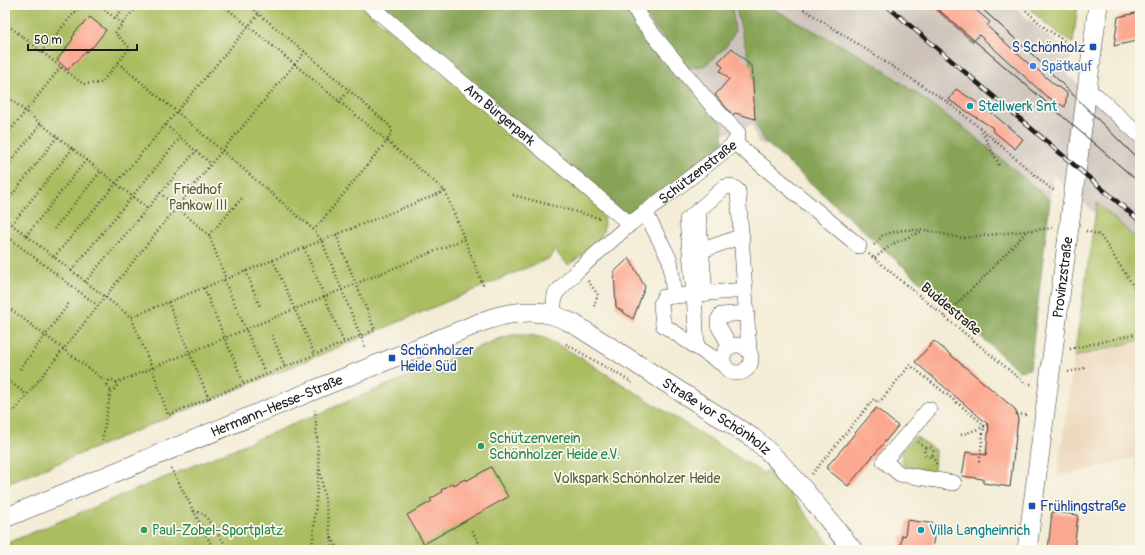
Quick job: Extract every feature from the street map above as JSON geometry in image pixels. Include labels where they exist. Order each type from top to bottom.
[{"type":"main road","name":"Provinzstraße","points":[[1027,550],[1098,5]]},
{"type":"main road","name":"Hermann-Hesse-Straße","points":[[5,518],[498,316],[512,313],[553,315]]},
{"type":"main road","name":"Straße vor Schönholz","points":[[553,315],[574,324],[753,438],[769,451],[783,466],[853,550]]},
{"type":"street","name":"Am Bürgerpark","points":[[370,5],[630,224]]},
{"type":"street","points":[[633,5],[642,21],[708,101],[738,133],[735,143]]},
{"type":"street","points":[[1087,92],[1097,96],[1140,136]]},
{"type":"street","name":"Schützenstraße","points":[[553,315],[555,294],[578,270],[630,224],[735,143],[863,249]]},
{"type":"street","points":[[697,347],[699,294],[696,253],[687,220],[725,187],[730,186],[734,187],[738,191],[742,236],[749,350],[752,359],[750,364],[744,371],[735,373],[730,372],[724,365],[663,325],[661,304],[664,297],[674,296],[699,294],[745,290]]},
{"type":"street","points":[[645,212],[670,260],[674,296]]},
{"type":"street","points":[[696,253],[742,236]]},
{"type":"street","points":[[730,346],[718,325],[718,320],[721,316],[747,313]]},
{"type":"street","points":[[724,365],[722,360],[724,352],[730,346],[734,344],[742,345],[749,350]]},
{"type":"street","points":[[929,409],[884,461],[900,474],[954,483]]},
{"type":"path","points":[[41,52],[81,5]]},
{"type":"path","points":[[100,5],[122,24]]},
{"type":"path","points":[[115,18],[126,5]]},
{"type":"path","points":[[5,23],[83,84],[101,83],[130,48],[114,33],[138,5]]},
{"type":"path","points":[[223,5],[445,191],[483,285]]},
{"type":"path","points":[[797,5],[946,101],[1051,189],[1056,191]]},
{"type":"path","points":[[1020,5],[1045,28],[1072,46],[1076,47]]},
{"type":"path","points":[[249,6],[349,90],[390,126],[392,131],[387,141],[314,230]]},
{"type":"path","points":[[54,257],[259,14]]},
{"type":"path","points":[[5,416],[15,410],[211,164],[305,52]]},
{"type":"path","points":[[118,64],[177,112],[314,230],[322,241],[365,347]]},
{"type":"path","points":[[5,137],[61,67]]},
{"type":"path","points":[[339,102],[349,90]]},
{"type":"path","points":[[5,95],[26,110],[148,208]]},
{"type":"path","points":[[5,168],[42,123]]},
{"type":"path","points":[[166,125],[211,164]]},
{"type":"path","points":[[981,129],[1000,167]]},
{"type":"path","points":[[5,204],[58,136]]},
{"type":"path","points":[[71,271],[180,138]]},
{"type":"path","points":[[12,224],[73,148]]},
{"type":"path","points":[[85,282],[196,151]]},
{"type":"path","points":[[26,236],[87,159]]},
{"type":"path","points":[[54,229],[101,171]]},
{"type":"path","points":[[131,317],[445,191]]},
{"type":"path","points":[[160,193],[209,235],[225,280],[266,375]]},
{"type":"path","points":[[513,195],[601,218]]},
{"type":"path","points":[[209,235],[243,197]]},
{"type":"path","points":[[5,219],[131,317],[152,368],[168,415],[375,330],[336,235]]},
{"type":"path","points":[[863,249],[883,235],[902,230],[926,230],[961,238],[1053,228]]},
{"type":"path","points":[[875,258],[892,244],[926,230]]},
{"type":"path","points":[[944,316],[983,278],[1026,231]]},
{"type":"path","points":[[1086,231],[1100,235],[1140,296]]},
{"type":"path","points":[[5,234],[98,306]]},
{"type":"path","points":[[102,440],[111,390],[116,387],[116,383],[464,239]]},
{"type":"path","points":[[304,248],[344,343]]},
{"type":"path","name":"Buddestraße","points":[[863,249],[1024,382],[1032,384]]},
{"type":"path","points":[[273,260],[316,355]]},
{"type":"path","points":[[246,271],[260,307]]},
{"type":"path","points":[[587,280],[598,295],[594,306]]},
{"type":"path","points":[[204,288],[244,384]]},
{"type":"path","points":[[20,369],[70,302]]},
{"type":"path","points":[[168,302],[208,399]]},
{"type":"path","points":[[5,305],[108,382],[112,380],[116,383]]},
{"type":"path","points":[[1070,349],[1140,333]]},
{"type":"path","points":[[272,335],[285,367]]},
{"type":"path","points":[[566,344],[635,384]]},
{"type":"path","points":[[812,475],[874,399],[879,403],[910,365],[984,426],[979,464]]},
{"type":"path","points":[[1068,372],[1085,368]]},
{"type":"path","points":[[5,378],[27,395]]},
{"type":"path","points":[[108,382],[107,387],[111,390]]},
{"type":"path","points":[[315,410],[320,466],[333,550]]},
{"type":"path","points":[[1017,414],[1027,415]]},
{"type":"path","points":[[961,435],[989,425]]},
{"type":"path","points":[[312,550],[320,466]]},
{"type":"path","points":[[171,468],[214,550]]},
{"type":"path","points":[[194,511],[204,514],[229,550]]},
{"type":"path","points":[[472,531],[483,550]]},
{"type":"path","points":[[331,537],[339,550]]},
{"type":"shaded area","points":[[397,5],[1013,5],[1039,29],[1071,54],[1068,75],[1094,99],[1140,131],[1140,283],[1099,217],[1053,175],[1048,216],[758,143],[752,125],[710,139]]},
{"type":"shaded area","points":[[1140,340],[1140,483],[1134,458],[1057,477],[1074,357]]},
{"type":"green space","name":"Friedhof Pankow III","points":[[5,5],[360,5],[599,205],[603,216],[604,226],[602,234],[592,247],[568,265],[554,250],[550,258],[5,485]]},
{"type":"green space","points":[[377,5],[627,5],[655,51],[722,121],[724,145],[636,215],[621,211]]},
{"type":"green space","points":[[639,5],[732,5],[735,32],[725,48],[704,66],[687,68]]},
{"type":"green space","points":[[735,5],[766,5],[874,63],[968,131],[1050,200],[1030,369],[1019,371],[763,140],[755,122],[752,71]]},
{"type":"green space","points":[[1026,5],[1078,5],[1073,43],[1046,24]]},
{"type":"green space","points":[[1097,203],[1140,242],[1140,340],[1074,357]]},
{"type":"green space","name":"Volkspark Schönholzer Heide","points":[[512,335],[529,335],[545,338],[573,353],[763,473],[771,469],[834,550],[5,550],[5,544],[498,339]]},
{"type":"green space","points":[[915,436],[935,450],[934,473],[911,469],[904,466],[902,461],[902,453]]},
{"type":"building","points":[[931,5],[970,5],[990,22],[987,26],[1031,66],[1032,65],[1055,85],[1067,93],[1065,107],[1046,96],[979,35],[973,42]]},
{"type":"building","points":[[1140,12],[1140,40],[1114,46],[1118,17]]},
{"type":"building","points":[[90,17],[106,30],[92,48],[91,47],[87,52],[86,51],[75,63],[74,62],[68,70],[57,60],[73,39],[74,33]]},
{"type":"building","points":[[732,48],[752,67],[755,119],[735,113],[733,115],[715,95],[729,79],[720,71],[723,67],[718,62]]},
{"type":"building","points":[[956,89],[987,109],[1023,139],[1015,149],[992,130],[993,128],[949,100]]},
{"type":"building","points":[[629,258],[645,287],[633,319],[616,307],[614,272]]},
{"type":"building","points":[[934,341],[1015,409],[1018,419],[1010,487],[983,483],[983,479],[962,476],[966,452],[986,455],[989,425],[915,362]]},
{"type":"building","points":[[876,408],[898,426],[848,486],[826,468]]},
{"type":"building","points":[[491,467],[508,497],[424,544],[407,515],[432,501],[430,499],[453,483],[454,485],[465,479],[466,481]]},
{"type":"building","points":[[1052,512],[1078,515],[1074,550],[1048,550]]},
{"type":"building","name":"Villa Langheinrich","points":[[907,520],[936,524],[932,550],[900,550],[902,535],[905,536]]},
{"type":"tram line","points":[[933,5],[1140,183]]},
{"type":"tram line","points":[[978,5],[1034,56],[1140,161]]},
{"type":"railway","points":[[886,5],[1140,221]]},
{"type":"place","name":"S Schönholz","points":[[1093,47]]},
{"type":"place","name":"Spätkauf","points":[[1033,66]]},
{"type":"place","name":"Stellwerk Snt","points":[[970,106]]},
{"type":"place","name":"Schönholzer Heide Süd","points":[[392,358]]},
{"type":"place","name":"Schützenverein Schönholzer Heide e.V.","points":[[481,446]]},
{"type":"place","name":"Frühlingstraße","points":[[1032,506]]},
{"type":"place","name":"Paul-Zobel-Sportplatz","points":[[144,530]]},
{"type":"place","name":"Villa Langheinrich","points":[[921,530]]}]
